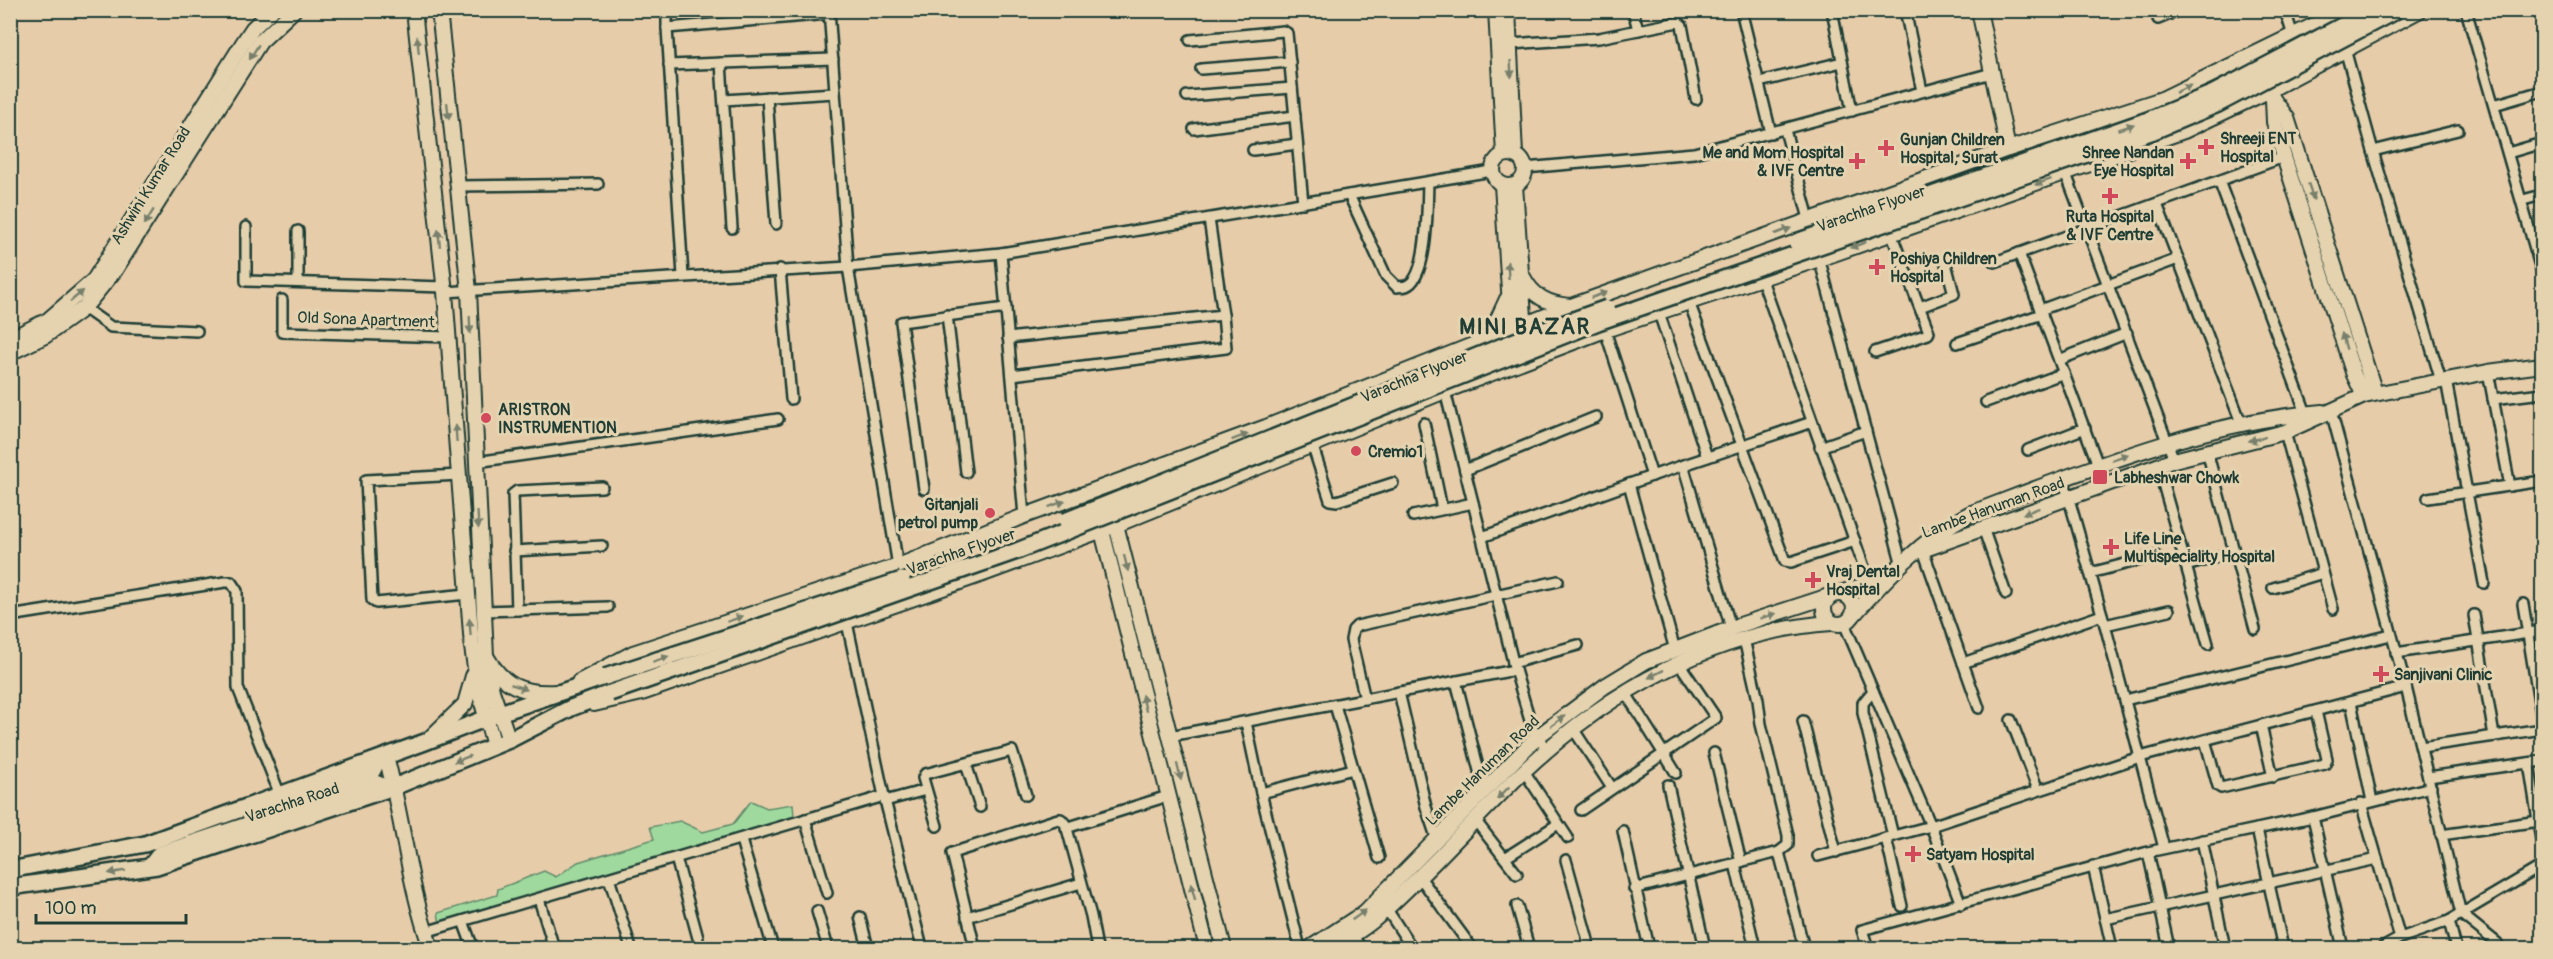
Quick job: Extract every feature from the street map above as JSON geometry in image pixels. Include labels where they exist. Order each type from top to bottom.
[{"type":"main road","name":"Varachha Flyover","points":[[10,870],[145,844],[383,758],[493,715],[990,551],[1520,339],[2148,120],[2214,93],[2372,10]]},
{"type":"main road","name":"Varachha Flyover","points":[[571,708],[1017,551],[1598,322],[2151,132],[2218,104],[2397,10]]},
{"type":"main road","name":"Varachha Road","points":[[10,887],[149,867],[392,788],[509,740],[571,708]]},
{"type":"street","name":"Ashwini Kumar Road","points":[[10,353],[51,324],[94,280],[243,43],[253,28],[272,10]]},
{"type":"street","name":"Ashwini Kumar Road","points":[[10,339],[51,324],[84,308],[115,270],[260,42],[294,10]]},
{"type":"street","points":[[414,10],[444,289],[474,668],[471,689],[465,704],[425,742]]},
{"type":"street","points":[[439,10],[469,291],[483,611],[486,656],[492,691],[494,746]]},
{"type":"street","points":[[667,10],[683,276]]},
{"type":"street","points":[[1496,10],[1509,154]]},
{"type":"street","points":[[1508,10],[1509,154]]},
{"type":"street","points":[[1633,10],[1638,30]]},
{"type":"street","points":[[1741,10],[1771,134]]},
{"type":"street","points":[[1832,10],[1852,111]]},
{"type":"street","points":[[1905,10],[1922,91]]},
{"type":"street","points":[[1979,10],[2008,149]]},
{"type":"street","points":[[2158,19],[2180,10]]},
{"type":"street","points":[[2285,10],[2293,36]]},
{"type":"street","points":[[486,656],[500,678],[512,686],[532,691],[566,690],[633,653],[898,566],[1024,516],[1266,427],[1571,306],[2008,149],[2162,99],[2345,10]]},
{"type":"street","points":[[571,708],[642,693],[986,573],[1116,525],[1528,358],[2066,174],[2184,131],[2272,95],[2345,49],[2420,10]]},
{"type":"street","points":[[2466,10],[2508,153],[2539,247],[2542,273]]},
{"type":"street","points":[[667,28],[829,12],[848,267],[898,566]]},
{"type":"street","points":[[1510,44],[1599,38],[1676,22],[1680,24],[1696,99]]},
{"type":"street","points":[[1190,40],[1285,32],[1290,62],[1303,203]]},
{"type":"street","points":[[2345,49],[2373,151],[2444,381],[2468,492],[2484,583]]},
{"type":"street","points":[[2256,53],[2272,95],[2287,118],[2370,395]]},
{"type":"street","points":[[669,65],[833,59]]},
{"type":"street","points":[[1202,69],[1290,62]]},
{"type":"street","points":[[1759,82],[1842,62]]},
{"type":"street","points":[[721,63],[732,228]]},
{"type":"street","points":[[1525,168],[1694,153],[1992,73]]},
{"type":"street","points":[[1187,96],[1292,88]]},
{"type":"street","points":[[2494,105],[2542,91]]},
{"type":"street","points":[[724,100],[835,93]]},
{"type":"street","points":[[2272,95],[2274,122],[2284,157],[2354,375],[2370,395]]},
{"type":"street","points":[[767,98],[776,224]]},
{"type":"street","points":[[1194,129],[1295,116]]},
{"type":"street","points":[[1785,130],[1902,565]]},
{"type":"street","points":[[2373,151],[2458,130]]},
{"type":"street","points":[[2508,153],[2542,142]]},
{"type":"street","points":[[1253,150],[1297,144]]},
{"type":"street","points":[[1509,154],[1521,159],[1525,168],[1523,178],[1509,185],[1494,178],[1492,171],[1495,160],[1509,154]]},
{"type":"street","points":[[1995,262],[2284,157]]},
{"type":"street","points":[[246,227],[246,280],[469,291],[780,269],[848,267],[1001,253],[1492,171]]},
{"type":"street","points":[[2066,174],[2175,460]]},
{"type":"street","points":[[2219,181],[2306,413]]},
{"type":"street","points":[[1349,195],[1386,276],[1397,286],[1406,286],[1413,281],[1424,248],[1428,182]]},
{"type":"street","points":[[457,186],[598,184]]},
{"type":"street","points":[[1509,185],[1521,272],[1515,363]]},
{"type":"street","points":[[1509,185],[1509,295],[1528,358]]},
{"type":"street","points":[[2523,200],[2542,195]]},
{"type":"street","points":[[2157,204],[2242,425]]},
{"type":"street","points":[[1012,375],[1227,348],[1209,219]]},
{"type":"street","points":[[298,231],[298,282]]},
{"type":"street","points":[[1875,352],[1928,334],[1929,330],[1891,233]]},
{"type":"street","points":[[1001,253],[1024,516]]},
{"type":"street","points":[[2019,253],[2098,465]]},
{"type":"street","points":[[1957,344],[2178,259]]},
{"type":"street","points":[[1920,307],[1954,294],[1945,260]]},
{"type":"street","points":[[780,269],[791,399]]},
{"type":"street","points":[[1521,272],[1528,286],[1541,299],[1557,305],[1571,306]]},
{"type":"street","points":[[1761,277],[1870,584]]},
{"type":"street","points":[[1489,338],[1509,295]]},
{"type":"street","name":"Old Sona Apartment","points":[[282,300],[282,332],[448,337]]},
{"type":"street","points":[[1689,302],[1785,561],[1791,562],[1855,541]]},
{"type":"street","points":[[84,308],[111,327],[197,331]]},
{"type":"street","points":[[924,489],[901,322],[1006,308]]},
{"type":"street","points":[[1659,313],[1707,457]]},
{"type":"street","points":[[947,315],[966,472]]},
{"type":"street","points":[[1008,338],[1223,315]]},
{"type":"street","points":[[1605,330],[1652,476]]},
{"type":"street","points":[[2059,360],[2127,333]]},
{"type":"street","name":"Lambe Hanuman Road","points":[[1920,551],[2175,460],[2285,432],[2370,395],[2488,372],[2542,365]]},
{"type":"street","points":[[2488,372],[2510,486]]},
{"type":"street","points":[[1986,402],[2064,373]]},
{"type":"street","points":[[1444,391],[1514,666],[1537,737],[1548,750]]},
{"type":"street","points":[[2493,399],[2542,393]]},
{"type":"street","points":[[2331,411],[2406,687],[2461,914],[2497,943],[2499,948]]},
{"type":"street","name":"Lambe Hanuman Road","points":[[1920,551],[1947,526],[1969,514],[2168,441],[2306,413],[2331,411]]},
{"type":"street","points":[[1465,470],[1596,417]]},
{"type":"street","points":[[476,462],[778,419]]},
{"type":"street","points":[[1482,537],[1683,465],[1812,422]]},
{"type":"street","points":[[1424,423],[1442,509]]},
{"type":"street","points":[[2028,450],[2085,428]]},
{"type":"street","points":[[1821,447],[1866,430]]},
{"type":"street","points":[[2285,432],[2333,609]]},
{"type":"street","points":[[1312,444],[1330,500],[1337,501],[1393,483]]},
{"type":"street","points":[[2206,451],[2255,629]]},
{"type":"street","points":[[1683,465],[1731,628]]},
{"type":"street","points":[[2158,466],[2208,644]]},
{"type":"street","points":[[459,475],[366,480],[372,600],[376,603],[468,594]]},
{"type":"street","points":[[2063,478],[2105,625],[2164,848]]},
{"type":"street","points":[[2428,498],[2542,481]]},
{"type":"street","points":[[1581,810],[1716,718],[1677,656],[1629,484]]},
{"type":"street","points":[[517,610],[514,492],[602,487]]},
{"type":"street","points":[[1099,489],[1116,525],[1224,948]]},
{"type":"street","points":[[1099,489],[1102,530],[1207,948]]},
{"type":"street","points":[[1413,516],[1473,503]]},
{"type":"street","points":[[1983,528],[2006,594]]},
{"type":"street","points":[[514,551],[602,546]]},
{"type":"street","points":[[1842,622],[1885,579],[1920,551],[1979,708]]},
{"type":"street","points":[[2186,566],[2234,552]]},
{"type":"street","points":[[2090,573],[2156,556]]},
{"type":"street","points":[[2273,588],[2323,573]]},
{"type":"street","name":"Lambe Hanuman Road","points":[[1333,948],[1386,908],[1548,750],[1677,656],[1731,628],[1885,579]]},
{"type":"street","points":[[1365,699],[1351,639],[1353,630],[1357,626],[1558,581]]},
{"type":"street","points":[[10,616],[231,582],[237,591],[238,688],[280,795]]},
{"type":"street","points":[[835,585],[847,620],[884,798],[922,948]]},
{"type":"street","points":[[1842,622],[1854,610],[1851,600],[1835,595],[1824,606],[1825,616],[1842,622],[1931,826],[1961,904]]},
{"type":"street","points":[[2523,604],[2542,720]]},
{"type":"street","points":[[483,611],[608,607]]},
{"type":"street","points":[[2105,625],[2169,610]]},
{"type":"street","points":[[1963,663],[2102,615]]},
{"type":"street","points":[[2474,615],[2494,736]]},
{"type":"street","name":"Lambe Hanuman Road","points":[[1310,948],[1365,912],[1436,837],[1537,737],[1605,686],[1646,661],[1677,656],[1799,625],[1842,622]]},
{"type":"street","points":[[2396,653],[2542,631]]},
{"type":"street","points":[[2125,700],[2391,635]]},
{"type":"street","points":[[1634,889],[1779,852],[1788,845],[1788,835],[1761,724],[1744,639]]},
{"type":"street","points":[[1170,736],[1456,681],[1514,666],[1578,645]]},
{"type":"street","points":[[474,668],[493,715],[509,740]]},
{"type":"street","points":[[1456,681],[1484,790]]},
{"type":"street","points":[[1818,856],[1931,826],[2140,757],[2406,687]]},
{"type":"street","points":[[1873,691],[1862,708],[1890,837],[1902,906]]},
{"type":"street","points":[[1399,692],[1426,807],[1436,837]]},
{"type":"street","points":[[1625,692],[1676,773]]},
{"type":"street","points":[[2351,702],[2372,801]]},
{"type":"street","points":[[1335,705],[1379,858]]},
{"type":"street","points":[[2205,740],[2220,788],[2273,777],[2326,762],[2316,711]]},
{"type":"street","points":[[2012,720],[2038,790]]},
{"type":"street","points":[[1803,721],[1836,852]]},
{"type":"street","points":[[1246,722],[1261,794],[1300,948]]},
{"type":"street","points":[[2261,725],[2273,777]]},
{"type":"street","points":[[2421,747],[2542,729]]},
{"type":"street","points":[[1574,730],[1612,788]]},
{"type":"street","points":[[937,826],[923,777],[925,774],[1012,751],[1026,795]]},
{"type":"street","points":[[1714,753],[1755,948]]},
{"type":"street","points":[[383,758],[425,932],[431,948]]},
{"type":"street","points":[[145,844],[163,847],[373,771],[383,758]]},
{"type":"street","points":[[2428,777],[2542,762]]},
{"type":"street","points":[[2529,763],[2542,846]]},
{"type":"street","points":[[966,764],[980,807]]},
{"type":"street","points":[[1261,794],[1353,769]]},
{"type":"street","points":[[1524,771],[1568,838]]},
{"type":"street","points":[[1668,785],[1705,948]]},
{"type":"street","points":[[1868,948],[1863,930],[2148,852],[2313,817],[2431,787]]},
{"type":"street","points":[[425,932],[741,840],[805,819],[884,798],[926,790]]},
{"type":"street","points":[[1066,828],[1168,796]]},
{"type":"street","points":[[2361,803],[2399,942]]},
{"type":"street","points":[[2313,817],[2343,948]]},
{"type":"street","points":[[805,819],[827,893]]},
{"type":"street","points":[[975,948],[951,857],[954,851],[1058,819],[1064,821],[1097,948]]},
{"type":"street","points":[[1475,820],[1517,874]]},
{"type":"street","points":[[2441,835],[2539,821]]},
{"type":"street","points":[[1505,858],[1558,824]]},
{"type":"street","points":[[2257,829],[2283,948]]},
{"type":"street","points":[[1623,831],[1634,889],[1649,948]]},
{"type":"street","points":[[741,840],[773,948]]},
{"type":"street","points":[[2202,840],[2225,948]]},
{"type":"street","points":[[1779,852],[1804,948]]},
{"type":"street","points":[[2148,852],[2169,948]]},
{"type":"street","points":[[676,858],[698,938]]},
{"type":"street","points":[[2105,919],[2377,859]]},
{"type":"street","points":[[1566,860],[1588,940],[1588,948]]},
{"type":"street","points":[[2093,866],[2112,948]]},
{"type":"street","points":[[2382,948],[2449,921],[2542,866]]},
{"type":"street","points":[[1419,876],[1472,948]]},
{"type":"street","points":[[609,878],[631,948]]},
{"type":"street","points":[[967,917],[1081,882]]},
{"type":"street","points":[[539,899],[554,948]]},
{"type":"street","points":[[1516,906],[1528,948]]},
{"type":"street","points":[[1386,908],[1412,948]]},
{"type":"street","points":[[817,911],[828,948]]},
{"type":"street","points":[[860,917],[868,948]]},
{"type":"street","points":[[463,921],[473,948]]},
{"type":"street","points":[[2449,921],[2456,948]]},
{"type":"street","points":[[1352,935],[1361,948]]},
{"type":"green space","points":[[751,801],[767,808],[793,804],[794,817],[440,923],[438,913],[497,895],[498,889],[544,871],[556,877],[578,862],[654,839],[650,827],[680,821],[703,832],[733,824]]},
{"type":"place","name":"Shreeji ENT Hospital","points":[[2206,147]]},
{"type":"place","name":"Gunjan Children Hospital, Surat","points":[[1886,148]]},
{"type":"place","name":"Me and Mom Hospital & IVF Centre","points":[[1857,161]]},
{"type":"place","name":"Shree Nandan Eye Hospital","points":[[2188,161]]},
{"type":"place","name":"Ruta Hospital & IVF Centre","points":[[2110,196]]},
{"type":"place","name":"Poshiya Children Hospital","points":[[1877,267]]},
{"type":"place","name":"ARISTRON INSTRUMENTION","points":[[486,418]]},
{"type":"place","name":"Cremio1","points":[[1356,451]]},
{"type":"place","name":"Labheshwar Chowk","points":[[2100,477]]},
{"type":"place","name":"Gitanjali petrol pump","points":[[990,513]]},
{"type":"place","name":"Life Line Multispeciality Hospital","points":[[2111,547]]},
{"type":"place","name":"Vraj Dental Hospital","points":[[1813,580]]},
{"type":"place","name":"Sanjivani Clinic","points":[[2381,674]]},
{"type":"place","name":"Satyam Hospital","points":[[1913,854]]},
{"type":"district","name":"MINI BAZAR","points":[[1525,326]]}]
